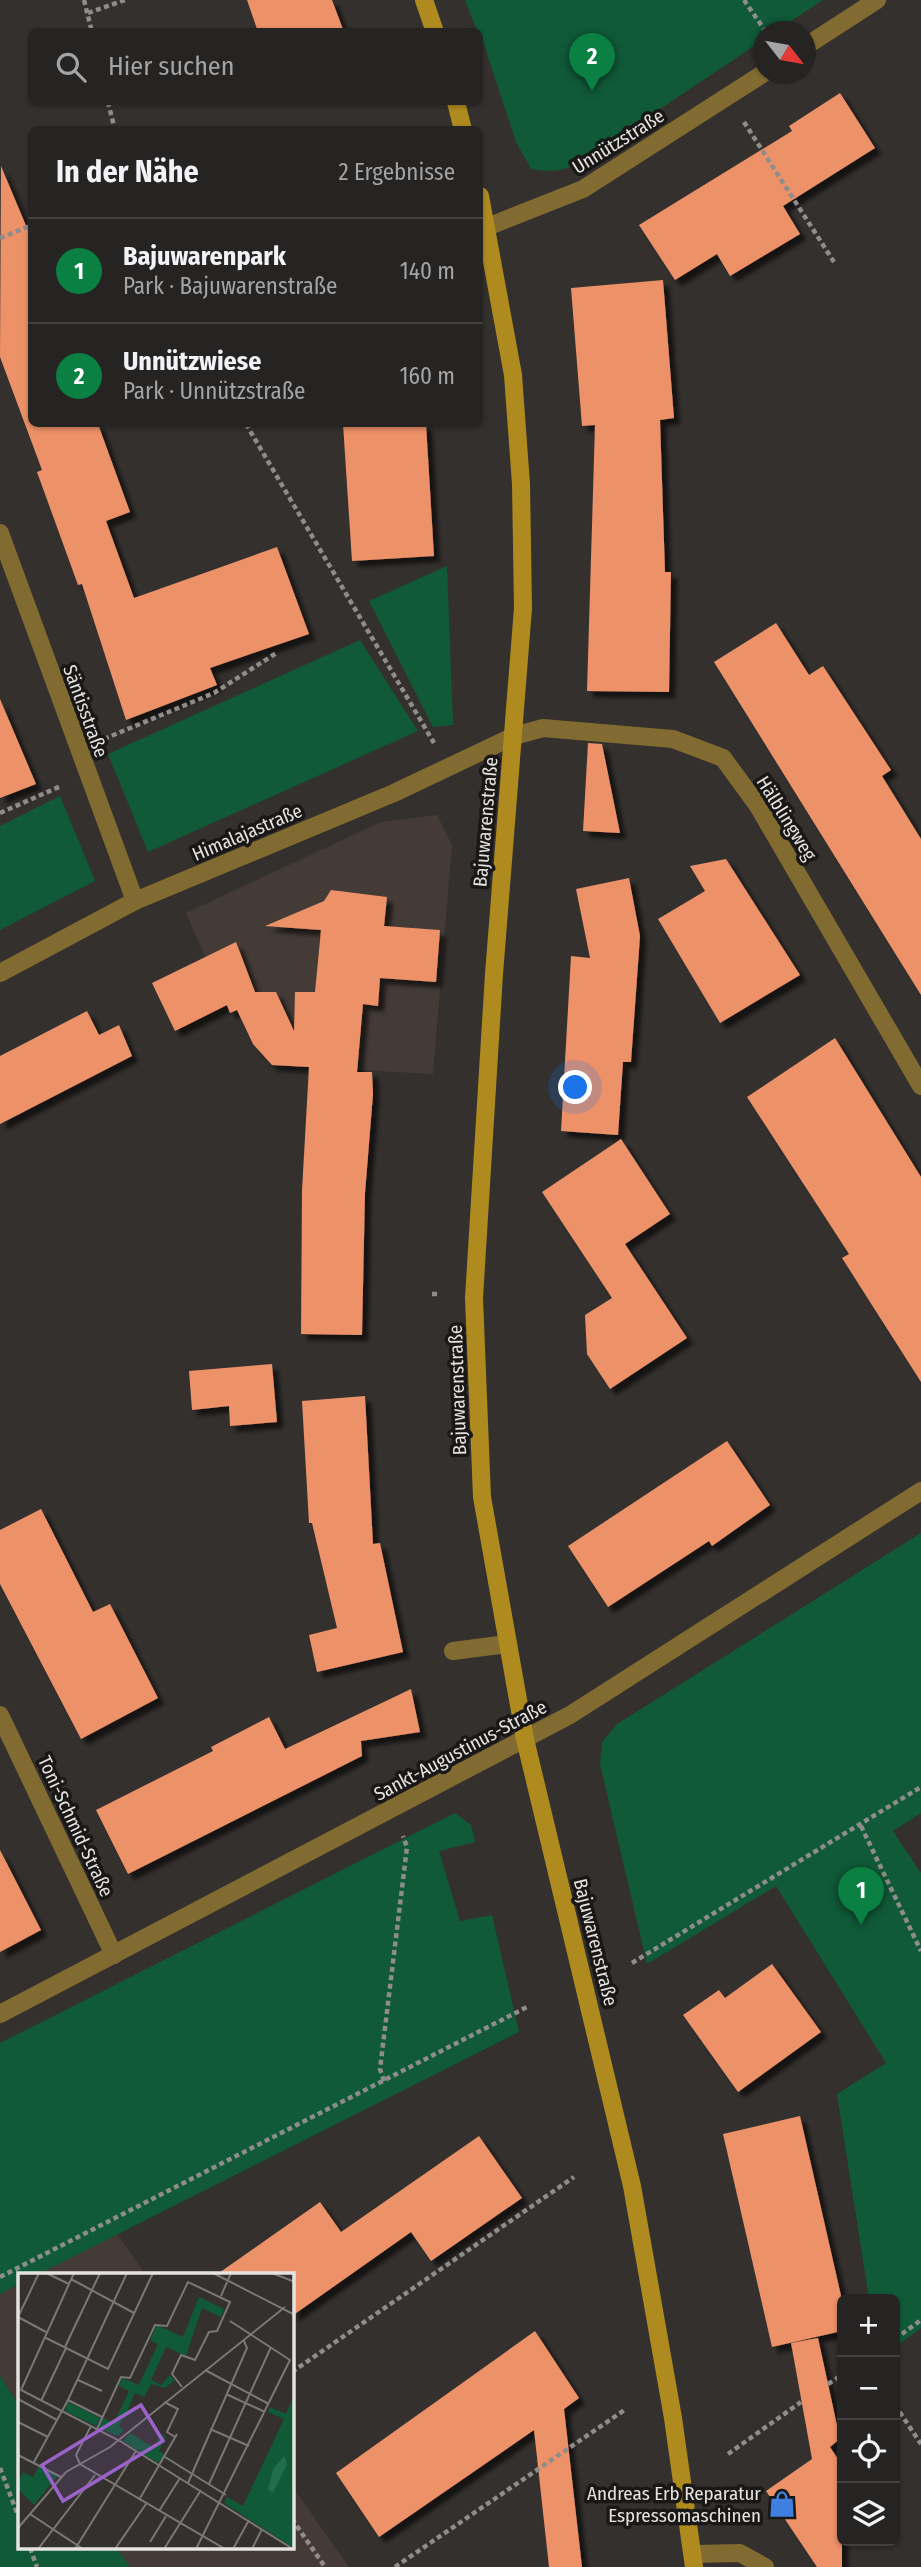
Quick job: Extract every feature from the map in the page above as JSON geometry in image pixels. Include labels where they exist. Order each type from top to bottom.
[{"type":"main road","points":[[424,0],[434,28]]},
{"type":"main road","points":[[457,105],[462,126]]},
{"type":"main road","name":"Bajuwarenstraße","points":[[483,209],[513,375],[521,484],[523,608],[494,974],[474,1298],[482,1497],[525,1739],[632,2186],[673,2418],[694,2561]]},
{"type":"street","points":[[816,40],[877,0]]},
{"type":"street","name":"Unnützstraße","points":[[487,227],[583,189],[753,80]]},
{"type":"street","name":"Säntisstraße","points":[[0,533],[135,901]]},
{"type":"street","name":"Hälblingweg","points":[[514,736],[543,728],[673,739],[723,758],[758,806],[921,1086]]},
{"type":"street","name":"Himalajastraße","points":[[0,973],[135,901],[394,793],[514,736]]},
{"type":"street","name":"Sankt-Augustinus-Straße","points":[[0,2014],[394,1810],[570,1715],[921,1490]]},
{"type":"street","points":[[453,1651],[507,1644]]},
{"type":"street","name":"Toni-Schmid-Straße","points":[[0,1715],[114,1955]]},
{"type":"street","points":[[694,2561],[740,2553],[765,2567]]},
{"type":"path","points":[[84,0],[91,28]]},
{"type":"path","points":[[88,13],[125,0]]},
{"type":"path","points":[[744,0],[758,21]]},
{"type":"path","points":[[109,105],[114,126]]},
{"type":"path","points":[[744,122],[834,262]]},
{"type":"path","points":[[0,238],[28,227]]},
{"type":"path","points":[[248,427],[435,744]]},
{"type":"path","points":[[78,749],[214,693],[278,652]]},
{"type":"path","points":[[0,813],[87,775]]},
{"type":"path","points":[[432,1294],[440,1294]]},
{"type":"path","points":[[632,1963],[861,1826],[921,1787]]},
{"type":"path","points":[[384,2081],[380,2069],[407,1847],[394,1810]]},
{"type":"path","points":[[861,1826],[921,1951]]},
{"type":"path","points":[[0,2277],[529,2006]]},
{"type":"path","points":[[294,2371],[574,2176]]},
{"type":"path","points":[[900,2335],[921,2320]]},
{"type":"path","points":[[828,2384],[837,2378]]},
{"type":"path","points":[[728,2454],[802,2402]]},
{"type":"path","points":[[396,2567],[626,2409]]},
{"type":"path","points":[[900,2412],[921,2444]]},
{"type":"path","points":[[0,2468],[18,2515]]},
{"type":"path","points":[[294,2522],[325,2567]]},
{"type":"path","points":[[31,2550],[37,2567]]},
{"type":"shaded area","points":[[437,815],[452,845],[433,1074],[272,1065],[253,1044],[237,1010],[230,1013],[186,913],[381,822]]},
{"type":"shaded area","points":[[117,2234],[145,2273],[41,2273]]},
{"type":"shaded area","points":[[18,2285],[18,2403],[0,2376],[0,2294]]},
{"type":"shaded area","points":[[294,2489],[349,2567],[130,2567],[117,2550],[294,2550]]},
{"type":"green space","points":[[465,0],[823,0],[791,21],[753,21],[753,47],[581,162],[551,171],[531,169],[516,142],[483,41],[483,28],[476,28]]},
{"type":"green space","points":[[447,566],[453,725],[433,727],[369,601]]},
{"type":"green space","points":[[360,640],[418,731],[148,852],[108,754]]},
{"type":"green space","points":[[60,796],[95,881],[0,930],[0,826]]},
{"type":"green space","points":[[921,1533],[921,1813],[893,1831],[921,1873],[921,2328],[900,2343],[900,2294],[868,2294],[837,2094],[886,2063],[776,1886],[647,1964],[600,1764],[602,1742],[617,1724]]},
{"type":"green space","points":[[455,1813],[471,1825],[475,1842],[439,1851],[460,1921],[492,1915],[519,2032],[41,2273],[18,2273],[18,2285],[0,2294],[0,2043]]},
{"type":"green space","points":[[0,2376],[18,2403],[18,2550],[117,2550],[130,2567],[0,2567]]},
{"type":"building","points":[[247,0],[332,0],[342,28],[257,28]]},
{"type":"building","points":[[840,93],[875,148],[783,206],[800,234],[730,276],[717,254],[675,280],[639,225],[792,131],[789,126]]},
{"type":"building","points":[[1,166],[28,230],[28,427],[99,427],[130,512],[106,521],[134,598],[277,547],[309,634],[210,668],[217,685],[126,720],[82,584],[78,585],[37,472],[42,470],[0,357]]},
{"type":"building","points":[[663,280],[674,418],[660,420],[665,572],[671,572],[669,692],[587,691],[595,425],[582,426],[571,288]]},
{"type":"building","points":[[343,427],[426,427],[434,556],[352,561]]},
{"type":"building","points":[[776,623],[809,675],[823,666],[891,770],[882,776],[921,839],[921,995],[714,662]]},
{"type":"building","points":[[0,699],[36,784],[0,798]]},
{"type":"building","points":[[588,743],[602,744],[620,833],[583,831]]},
{"type":"building","points":[[726,859],[800,975],[720,1023],[658,919],[705,891],[690,866]]},
{"type":"building","points":[[629,878],[640,936],[631,1062],[623,1062],[618,1135],[561,1131],[571,956],[590,958],[576,889]]},
{"type":"building","points":[[331,890],[387,897],[384,926],[440,930],[436,982],[380,978],[378,1006],[363,1004],[357,1072],[372,1072],[373,1094],[365,1193],[362,1335],[301,1334],[302,1190],[309,1067],[272,1065],[253,1044],[237,1010],[230,1013],[227,1005],[175,1031],[152,983],[236,942],[255,992],[276,992],[294,1031],[295,992],[315,992],[321,930],[265,926],[324,901]]},
{"type":"building","points":[[87,1011],[99,1035],[119,1025],[132,1056],[0,1124],[0,1056]]},
{"type":"building","points":[[835,1038],[921,1177],[921,1382],[842,1258],[849,1254],[747,1097]]},
{"type":"building","points":[[621,1139],[670,1214],[625,1244],[687,1338],[610,1389],[587,1354],[585,1315],[612,1298],[542,1192]]},
{"type":"building","points":[[272,1364],[277,1422],[230,1426],[229,1406],[192,1410],[189,1371]]},
{"type":"building","points":[[365,1396],[373,1544],[380,1543],[403,1652],[317,1672],[309,1635],[337,1628],[312,1523],[309,1523],[302,1401]]},
{"type":"building","points":[[727,1441],[770,1505],[712,1546],[709,1541],[608,1607],[568,1546]]},
{"type":"building","points":[[41,1509],[93,1612],[110,1604],[158,1698],[81,1739],[0,1584],[0,1530]]},
{"type":"building","points":[[411,1689],[420,1732],[361,1741],[362,1756],[128,1874],[96,1810],[213,1751],[211,1747],[269,1717],[285,1749]]},
{"type":"building","points":[[0,1850],[41,1930],[0,1952]]},
{"type":"building","points":[[772,1964],[821,2032],[738,2092],[683,2015],[719,1990],[725,1998]]},
{"type":"building","points":[[800,2116],[841,2294],[837,2294],[837,2332],[772,2347],[723,2134]]},
{"type":"building","points":[[479,2136],[522,2198],[431,2261],[411,2232],[294,2315],[294,2273],[219,2273],[320,2202],[341,2232]]},
{"type":"building","points":[[535,2331],[579,2398],[564,2409],[582,2567],[549,2567],[534,2430],[379,2537],[336,2473]]},
{"type":"building","points":[[818,2338],[837,2425],[837,2441],[830,2447],[837,2458],[837,2546],[842,2546],[842,2567],[817,2567],[766,2491],[812,2459],[791,2343]]},
{"type":"place","name":"Unnützwiese","points":[[592,91]]},
{"type":"place","name":"Bajuwarenpark","points":[[861,1925]]},
{"type":"place","name":"Andreas Erb Reparatur Espressomaschinen","points":[[782,2504]]}]
